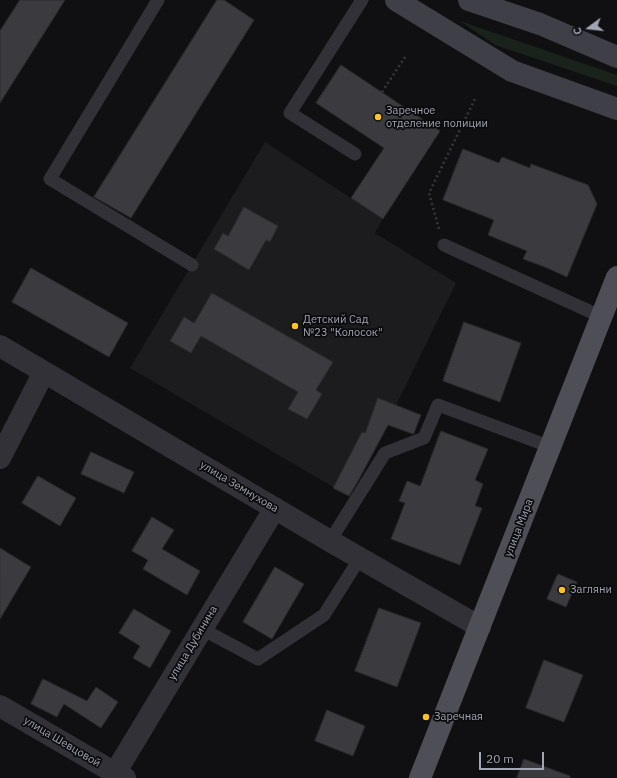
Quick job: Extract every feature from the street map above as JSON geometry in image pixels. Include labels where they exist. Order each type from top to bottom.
[{"type":"main road","points":[[396,0],[512,71],[617,109]]},
{"type":"main road","points":[[470,0],[540,24],[617,57]]},
{"type":"main road","name":"улица Мира","points":[[420,778],[617,277]]},
{"type":"street","name":"улица Земнухова","points":[[0,346],[330,541],[480,627]]},
{"type":"street","points":[[0,458],[44,372]]},
{"type":"street","name":"улица Дубинина","points":[[117,776],[202,629],[275,508]]},
{"type":"street","name":"улица Шевцовой","points":[[0,706],[117,776]]},
{"type":"lane","points":[[158,0],[50,179],[192,265]]},
{"type":"lane","points":[[355,154],[290,113],[362,0]]},
{"type":"lane","points":[[444,245],[602,317]]},
{"type":"lane","points":[[330,541],[385,453],[424,438],[438,405],[551,447]]},
{"type":"lane","points":[[202,629],[258,659],[324,615],[360,558]]},
{"type":"path","points":[[382,92],[405,57]]},
{"type":"path","points":[[444,245],[429,193],[475,100]]},
{"type":"shaded area","points":[[460,21],[617,75],[617,86],[495,45]]},
{"type":"shaded area","name":"Детский Сад №23 \"Колосок\"","points":[[265,142],[383,219],[375,233],[456,283],[350,497],[130,368]]},
{"type":"building","points":[[20,0],[65,0],[0,103],[0,31]]},
{"type":"building","points":[[217,0],[224,0],[254,20],[131,218],[94,197]]},
{"type":"building","name":"Заречное отделение полиции","points":[[341,65],[440,131],[383,219],[351,198],[384,148],[316,103]]},
{"type":"building","points":[[463,149],[499,163],[502,157],[530,168],[531,164],[588,185],[597,204],[567,277],[523,259],[527,251],[488,235],[494,220],[443,200]]},
{"type":"building","points":[[244,207],[278,226],[270,242],[266,240],[249,270],[214,249],[223,233],[228,236]]},
{"type":"building","points":[[31,268],[128,323],[109,357],[12,302]]},
{"type":"building","points":[[212,293],[333,362],[316,390],[322,394],[307,419],[288,409],[298,392],[201,336],[191,353],[170,341],[184,317],[194,323]]},
{"type":"building","points":[[464,322],[521,343],[500,402],[443,381]]},
{"type":"building","points":[[378,398],[421,415],[413,434],[388,425],[349,496],[333,488],[362,432],[365,433]]},
{"type":"building","points":[[441,431],[488,449],[475,480],[483,484],[475,506],[482,508],[460,565],[391,539],[405,503],[399,501],[407,481],[420,486]]},
{"type":"building","points":[[91,452],[134,472],[124,493],[81,474]]},
{"type":"building","points":[[38,476],[76,498],[60,526],[22,503]]},
{"type":"building","points":[[152,517],[174,530],[162,549],[200,571],[187,595],[143,569],[148,560],[132,551]]},
{"type":"building","points":[[0,548],[31,567],[0,619]]},
{"type":"building","points":[[275,567],[304,584],[272,639],[243,622]]},
{"type":"building","name":"Загляни","points":[[558,574],[577,582],[566,607],[547,599]]},
{"type":"building","points":[[379,608],[421,623],[397,687],[355,671]]},
{"type":"building","points":[[134,609],[171,631],[150,668],[133,658],[140,646],[119,633]]},
{"type":"building","points":[[544,660],[583,675],[564,722],[526,708]]},
{"type":"building","points":[[43,679],[87,701],[96,687],[118,702],[101,728],[64,704],[57,717],[31,704]]},
{"type":"building","points":[[327,710],[365,726],[353,756],[315,741]]},
{"type":"building","points":[[524,759],[570,776],[570,778],[517,778]]},
{"type":"place","name":"Заречное отделение полиции","points":[[378,117]]},
{"type":"place","name":"Детский Сад №23 \"Колосок\"","points":[[295,326]]},
{"type":"place","name":"Загляни","points":[[562,590]]},
{"type":"place","name":"Заречная","points":[[426,717]]}]
